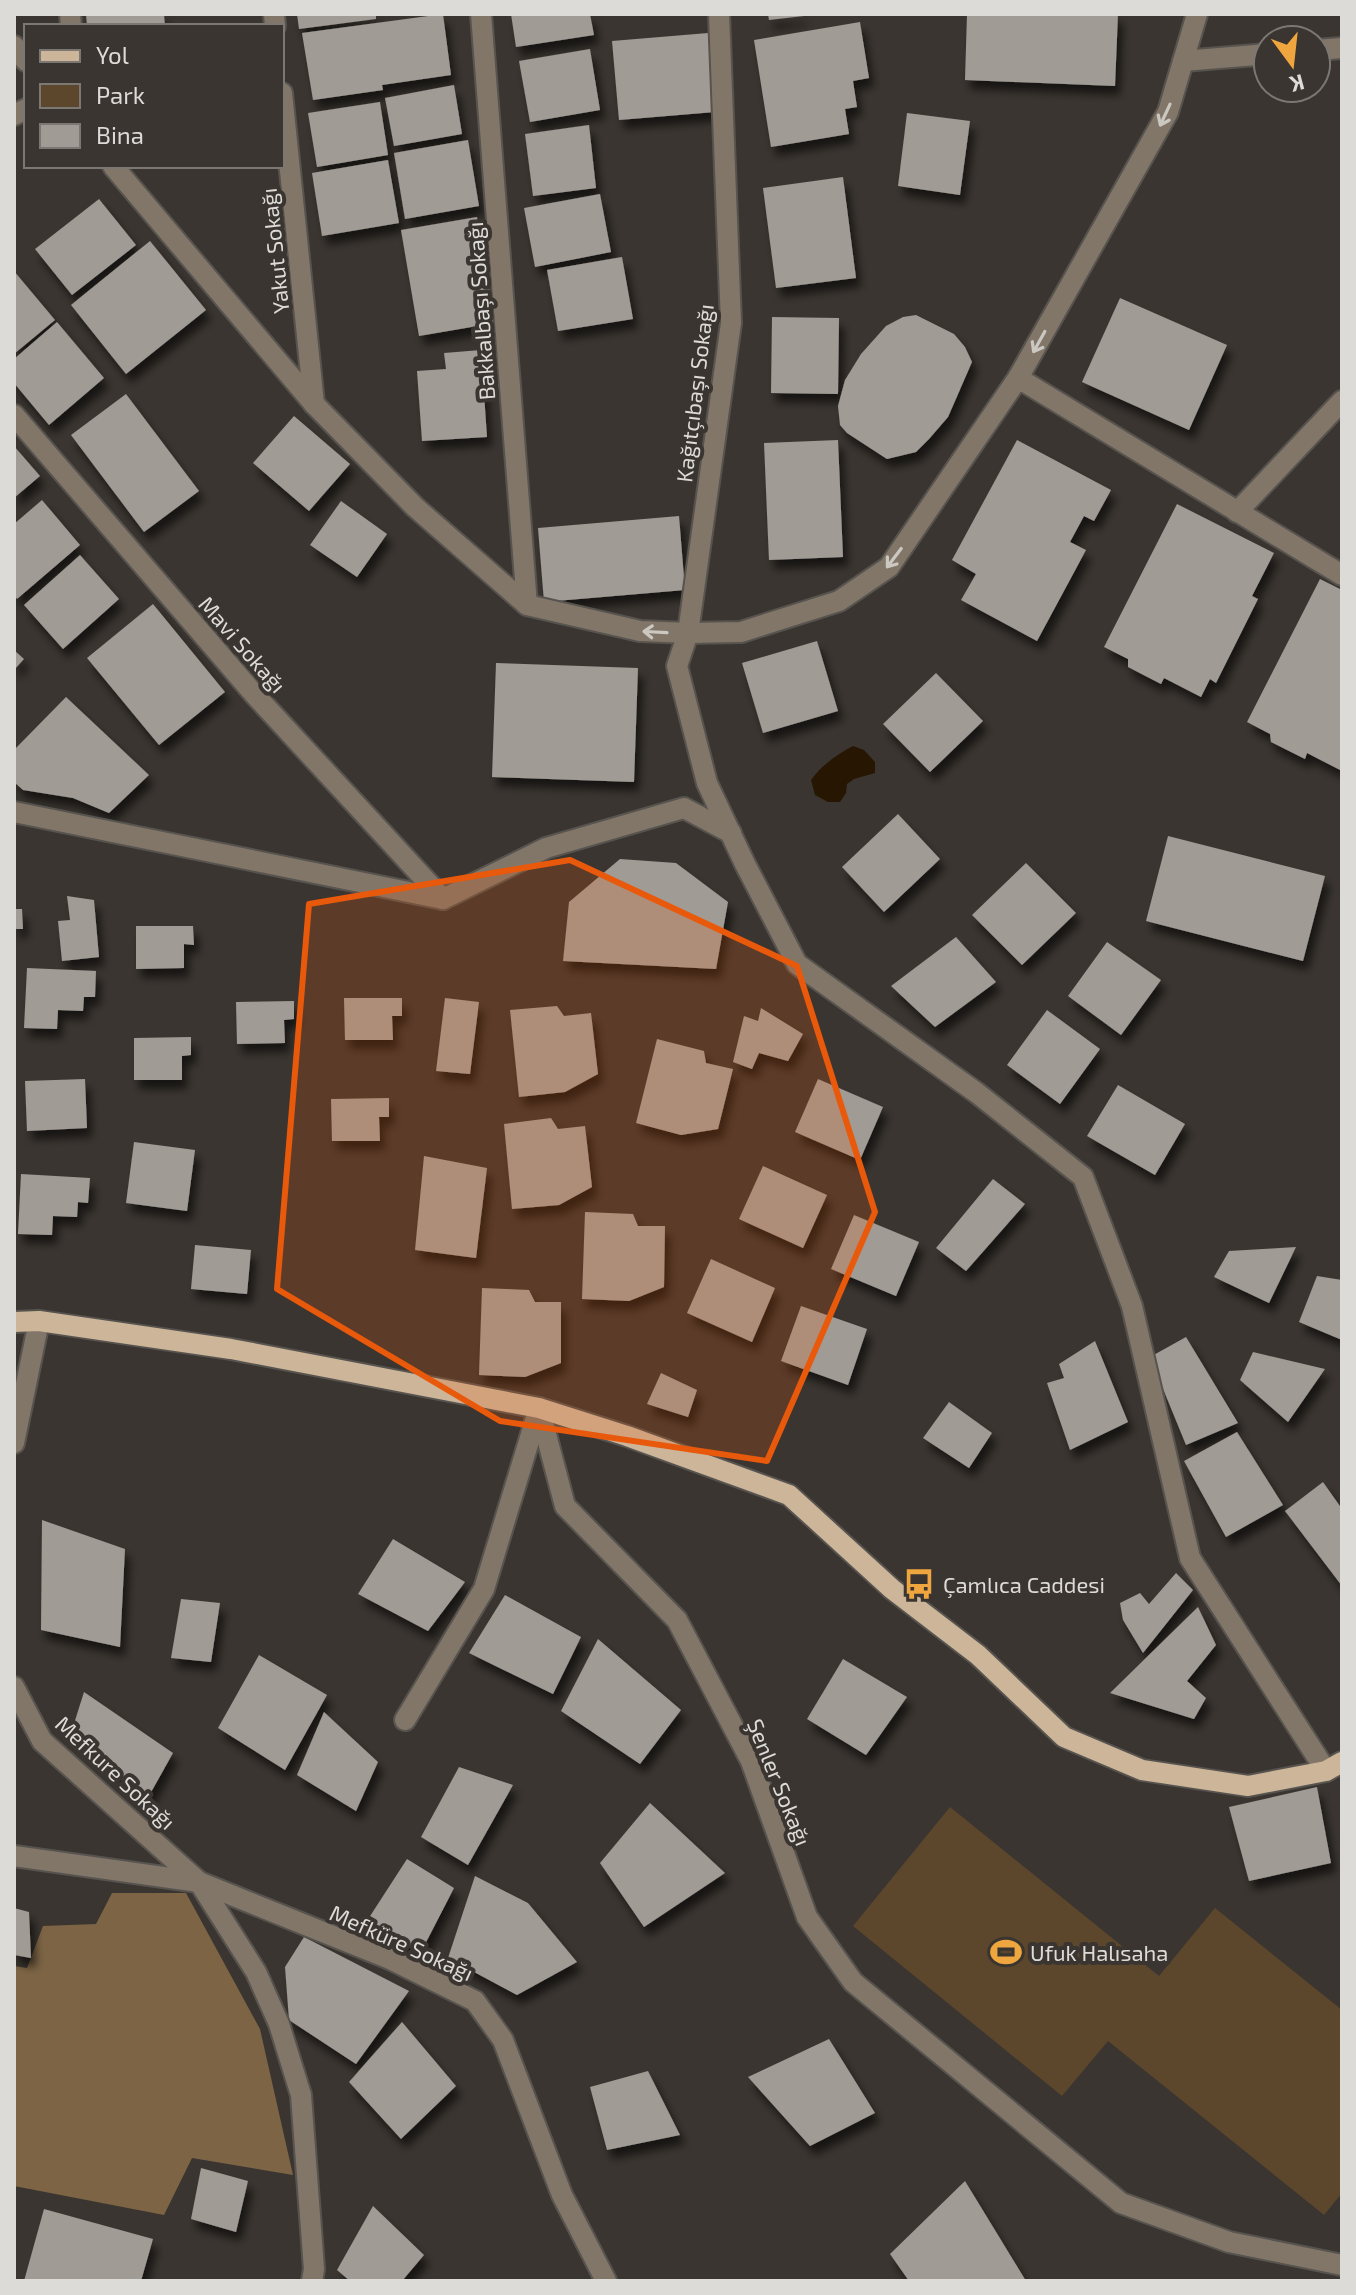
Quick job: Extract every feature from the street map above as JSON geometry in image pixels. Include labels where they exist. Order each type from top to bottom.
[{"type":"main road","points":[[14,1322],[39,1321],[231,1349],[539,1408],[627,1436],[789,1495],[892,1589],[978,1655],[1064,1737],[1142,1770],[1248,1786],[1334,1767]]},
{"type":"street","name":"Bakkalbaşı Sokağı","points":[[481,14],[527,605]]},
{"type":"street","name":"Kağıtçıbaşı Sokağı","points":[[719,14],[731,323],[688,633],[677,666],[707,783],[797,964],[977,1093],[1083,1177],[1132,1306],[1190,1558],[1334,1767]]},
{"type":"street","points":[[115,168],[314,404],[415,507],[527,605],[640,631],[741,632],[839,601],[889,567],[1018,378],[1168,112],[1197,14]]},
{"type":"street","points":[[1183,61],[1252,55]]},
{"type":"street","name":"Yakut Sokağı","points":[[284,112],[314,404]]},
{"type":"street","points":[[1018,378],[1342,575]]},
{"type":"street","points":[[1237,512],[1342,401]]},
{"type":"street","name":"Mavi Sokağı","points":[[14,415],[254,694],[443,899]]},
{"type":"street","points":[[14,812],[443,899],[546,848],[684,808],[731,833]]},
{"type":"street","points":[[14,1443],[39,1321]]},
{"type":"street","points":[[405,1720],[484,1589],[539,1408]]},
{"type":"street","name":"Şenler Sokağı","points":[[539,1408],[565,1506],[677,1620],[751,1761],[807,1917],[853,1982],[1121,2203],[1229,2242],[1342,2265]]},
{"type":"street","name":"Mefkure Sokağı","points":[[14,1687],[42,1741],[199,1882]]},
{"type":"street","points":[[14,1856],[199,1882],[256,1972],[279,2024],[301,2095],[314,2269],[312,2281]]},
{"type":"street","name":"Mefküre Sokağı","points":[[199,1882],[390,1959],[475,2001],[503,2040],[562,2195],[606,2281]]},
{"type":"highlighted area","points":[[570,860],[797,966],[875,1212],[767,1461],[500,1421],[277,1289],[309,904]]},
{"type":"green space","points":[[950,1807],[1159,1976],[1215,1908],[1342,2010],[1342,2193],[1324,2215],[1108,2041],[1062,2096],[853,1926]]},
{"type":"shaded area","points":[[853,746],[864,750],[875,762],[875,773],[847,784],[840,802],[828,802],[815,795],[811,780],[830,761]]},
{"type":"shaded area","points":[[112,1893],[186,1893],[260,2029],[293,2175],[192,2158],[164,2215],[14,2186],[14,1966],[27,1968],[43,1926],[96,1924]]},
{"type":"building","points":[[86,14],[164,14],[165,24],[87,24]]},
{"type":"building","points":[[297,14],[376,14],[376,19],[299,29]]},
{"type":"building","points":[[443,14],[451,75],[382,85],[383,90],[313,100],[302,33]]},
{"type":"building","points":[[511,14],[590,14],[594,35],[516,47]]},
{"type":"building","points":[[768,14],[803,14],[804,16],[769,20]]},
{"type":"building","points":[[967,14],[1118,14],[1115,86],[965,80]]},
{"type":"building","points":[[860,22],[869,78],[853,81],[857,107],[845,109],[849,134],[771,147],[754,40]]},
{"type":"building","points":[[708,33],[715,112],[619,120],[612,41]]},
{"type":"building","points":[[590,49],[600,110],[530,122],[519,61]]},
{"type":"building","points":[[454,85],[462,134],[394,146],[385,98]]},
{"type":"building","points":[[380,102],[388,155],[317,167],[308,113]]},
{"type":"building","points":[[907,113],[970,121],[960,195],[898,186]]},
{"type":"building","points":[[589,125],[596,188],[533,196],[525,134]]},
{"type":"building","points":[[468,140],[479,206],[405,219],[394,153]]},
{"type":"building","points":[[388,160],[399,223],[322,236],[312,173]]},
{"type":"building","points":[[843,177],[856,278],[776,288],[763,188]]},
{"type":"building","points":[[600,194],[611,252],[535,267],[524,208]]},
{"type":"building","points":[[99,199],[136,245],[72,295],[35,249]]},
{"type":"building","points":[[477,217],[495,323],[419,336],[401,230]]},
{"type":"building","points":[[150,241],[206,310],[126,374],[71,305]]},
{"type":"building","points":[[622,257],[633,319],[558,331],[547,270]]},
{"type":"building","points":[[14,271],[55,320],[14,354]]},
{"type":"building","points":[[1120,298],[1227,345],[1189,430],[1082,382]]},
{"type":"building","points":[[916,315],[954,334],[972,362],[948,417],[929,439],[916,452],[887,459],[847,433],[840,425],[838,406],[845,380],[861,354],[886,326],[903,317]]},
{"type":"building","points":[[772,317],[839,318],[838,394],[771,393]]},
{"type":"building","points":[[57,322],[104,378],[49,425],[14,383],[14,359]]},
{"type":"building","points":[[481,350],[487,437],[422,441],[417,371],[446,369],[444,353]]},
{"type":"building","points":[[126,394],[199,491],[144,532],[71,435]]},
{"type":"building","points":[[294,416],[350,464],[309,511],[253,463]]},
{"type":"building","points":[[838,440],[843,557],[769,560],[764,443]]},
{"type":"building","points":[[1017,440],[1111,490],[1094,521],[1084,516],[1070,542],[1086,550],[1037,641],[961,600],[976,574],[952,560]]},
{"type":"building","points":[[14,446],[40,476],[14,498]]},
{"type":"building","points":[[42,500],[80,545],[17,599],[14,595],[14,524]]},
{"type":"building","points":[[341,501],[387,534],[357,577],[310,545]]},
{"type":"building","points":[[1177,504],[1274,553],[1252,596],[1258,599],[1216,683],[1210,679],[1201,697],[1164,678],[1161,684],[1128,667],[1128,659],[1104,647]]},
{"type":"building","points":[[679,516],[685,590],[544,602],[538,528]]},
{"type":"building","points":[[80,555],[119,599],[63,649],[24,605]]},
{"type":"building","points":[[1320,579],[1342,590],[1342,771],[1307,753],[1305,759],[1271,742],[1270,734],[1247,722]]},
{"type":"building","points":[[153,604],[225,692],[159,745],[87,658]]},
{"type":"building","points":[[817,641],[838,711],[763,733],[742,663]]},
{"type":"building","points":[[14,650],[24,659],[14,670]]},
{"type":"building","points":[[496,663],[638,668],[634,782],[492,777]]},
{"type":"building","points":[[936,673],[983,721],[930,772],[883,724]]},
{"type":"building","points":[[66,697],[149,775],[109,813],[73,798],[23,790],[14,782],[14,750]]},
{"type":"building","points":[[898,814],[940,859],[884,912],[842,867]]},
{"type":"building","points":[[1168,836],[1325,876],[1303,961],[1146,921]]},
{"type":"building","points":[[620,859],[676,863],[728,902],[716,969],[563,961],[569,902]]},
{"type":"building","points":[[1026,863],[1076,913],[1022,965],[972,915]]},
{"type":"building","points":[[67,896],[94,900],[99,957],[62,961],[58,921],[70,920]]},
{"type":"building","points":[[14,909],[22,909],[23,929],[14,929]]},
{"type":"building","points":[[136,926],[193,926],[194,945],[184,944],[184,968],[136,969]]},
{"type":"building","points":[[956,937],[996,982],[935,1027],[891,986]]},
{"type":"building","points":[[1107,942],[1161,980],[1121,1035],[1068,996]]},
{"type":"building","points":[[27,968],[96,971],[95,997],[84,997],[83,1011],[58,1010],[57,1029],[24,1028]]},
{"type":"building","points":[[344,998],[402,998],[402,1016],[392,1016],[393,1040],[345,1040]]},
{"type":"building","points":[[445,998],[479,1002],[470,1074],[436,1071]]},
{"type":"building","points":[[294,1001],[294,1019],[284,1020],[285,1043],[237,1044],[236,1002]]},
{"type":"building","points":[[557,1006],[564,1016],[591,1013],[598,1074],[565,1092],[519,1097],[510,1010]]},
{"type":"building","points":[[761,1008],[803,1034],[788,1061],[759,1053],[752,1069],[733,1062],[744,1016],[758,1021]]},
{"type":"building","points":[[1047,1010],[1100,1049],[1060,1104],[1007,1065]]},
{"type":"building","points":[[191,1037],[191,1055],[182,1056],[182,1080],[134,1080],[134,1038]]},
{"type":"building","points":[[657,1039],[704,1051],[706,1063],[733,1069],[718,1129],[681,1135],[636,1123]]},
{"type":"building","points":[[85,1079],[87,1128],[27,1131],[25,1081]]},
{"type":"building","points":[[818,1079],[883,1107],[860,1160],[795,1132]]},
{"type":"building","points":[[1118,1085],[1185,1124],[1155,1175],[1087,1136]]},
{"type":"building","points":[[389,1098],[389,1117],[379,1117],[380,1141],[332,1141],[331,1099]]},
{"type":"building","points":[[551,1118],[558,1129],[585,1126],[592,1187],[559,1205],[512,1209],[504,1124]]},
{"type":"building","points":[[134,1142],[195,1150],[187,1211],[126,1203]]},
{"type":"building","points":[[424,1156],[487,1168],[476,1258],[415,1250]]},
{"type":"building","points":[[763,1166],[827,1195],[803,1248],[739,1219]]},
{"type":"building","points":[[21,1174],[90,1178],[88,1203],[78,1202],[77,1217],[53,1216],[52,1235],[18,1234]]},
{"type":"building","points":[[993,1179],[1025,1204],[966,1271],[936,1248]]},
{"type":"building","points":[[585,1212],[633,1214],[638,1226],[665,1226],[664,1287],[629,1301],[582,1299]]},
{"type":"building","points":[[854,1215],[919,1242],[896,1296],[831,1269]]},
{"type":"building","points":[[195,1245],[251,1250],[247,1294],[191,1289]]},
{"type":"building","points":[[1296,1247],[1269,1303],[1214,1277],[1229,1251]]},
{"type":"building","points":[[711,1259],[775,1288],[752,1342],[687,1313]]},
{"type":"building","points":[[1317,1276],[1342,1280],[1342,1340],[1299,1322]]},
{"type":"building","points":[[482,1288],[529,1290],[535,1302],[561,1302],[561,1363],[525,1377],[479,1375]]},
{"type":"building","points":[[801,1306],[867,1329],[848,1385],[781,1361]]},
{"type":"building","points":[[1186,1337],[1238,1423],[1186,1445],[1150,1357]]},
{"type":"building","points":[[1095,1341],[1128,1422],[1070,1450],[1047,1383],[1064,1378],[1059,1364]]},
{"type":"building","points":[[1253,1352],[1325,1369],[1288,1422],[1240,1380]]},
{"type":"building","points":[[661,1373],[697,1390],[688,1417],[647,1404]]},
{"type":"building","points":[[949,1402],[992,1433],[969,1468],[923,1438]]},
{"type":"building","points":[[1237,1432],[1283,1505],[1226,1537],[1184,1461]]},
{"type":"building","points":[[1323,1482],[1342,1509],[1342,1586],[1285,1511]]},
{"type":"building","points":[[42,1520],[125,1549],[120,1647],[41,1630]]},
{"type":"building","points":[[393,1539],[465,1582],[428,1631],[358,1594]]},
{"type":"building","points":[[1176,1573],[1193,1590],[1143,1653],[1123,1620],[1120,1603],[1140,1593],[1149,1604]]},
{"type":"building","points":[[505,1595],[581,1637],[553,1694],[469,1653]]},
{"type":"building","points":[[181,1599],[220,1603],[211,1662],[171,1658]]},
{"type":"building","points":[[1198,1607],[1216,1645],[1187,1681],[1206,1698],[1194,1719],[1110,1693]]},
{"type":"building","points":[[598,1639],[681,1710],[640,1764],[561,1711]]},
{"type":"building","points":[[259,1655],[327,1695],[285,1770],[218,1728]]},
{"type":"building","points":[[843,1659],[907,1697],[866,1755],[807,1719]]},
{"type":"building","points":[[84,1692],[173,1753],[145,1803],[72,1730]]},
{"type":"building","points":[[324,1712],[378,1762],[356,1811],[297,1775]]},
{"type":"building","points":[[459,1767],[513,1785],[468,1865],[421,1837]]},
{"type":"building","points":[[1317,1787],[1331,1863],[1249,1881],[1229,1807]]},
{"type":"building","points":[[650,1803],[725,1873],[644,1927],[600,1863]]},
{"type":"building","points":[[407,1859],[454,1888],[421,1952],[363,1927]]},
{"type":"building","points":[[475,1876],[528,1903],[577,1962],[517,1995],[448,1958]]},
{"type":"building","points":[[14,1908],[29,1912],[31,1958],[14,1955]]},
{"type":"building","points":[[304,1937],[409,1991],[356,2064],[289,2020],[285,1967]]},
{"type":"building","points":[[402,2022],[456,2086],[401,2139],[349,2082]]},
{"type":"building","points":[[829,2039],[875,2113],[810,2146],[748,2077]]},
{"type":"building","points":[[648,2071],[680,2135],[607,2150],[590,2087]]},
{"type":"building","points":[[201,2168],[248,2181],[236,2232],[191,2219]]},
{"type":"building","points":[[965,2181],[1026,2281],[909,2281],[890,2254]]},
{"type":"building","points":[[373,2206],[424,2255],[402,2281],[350,2281],[337,2270]]},
{"type":"building","points":[[44,2209],[153,2239],[141,2281],[24,2281]]},
{"type":"place","name":"Çamlıca Caddesi","points":[[919,1584]]},
{"type":"place","name":"Ufuk Halısaha","points":[[1006,1952]]}]
